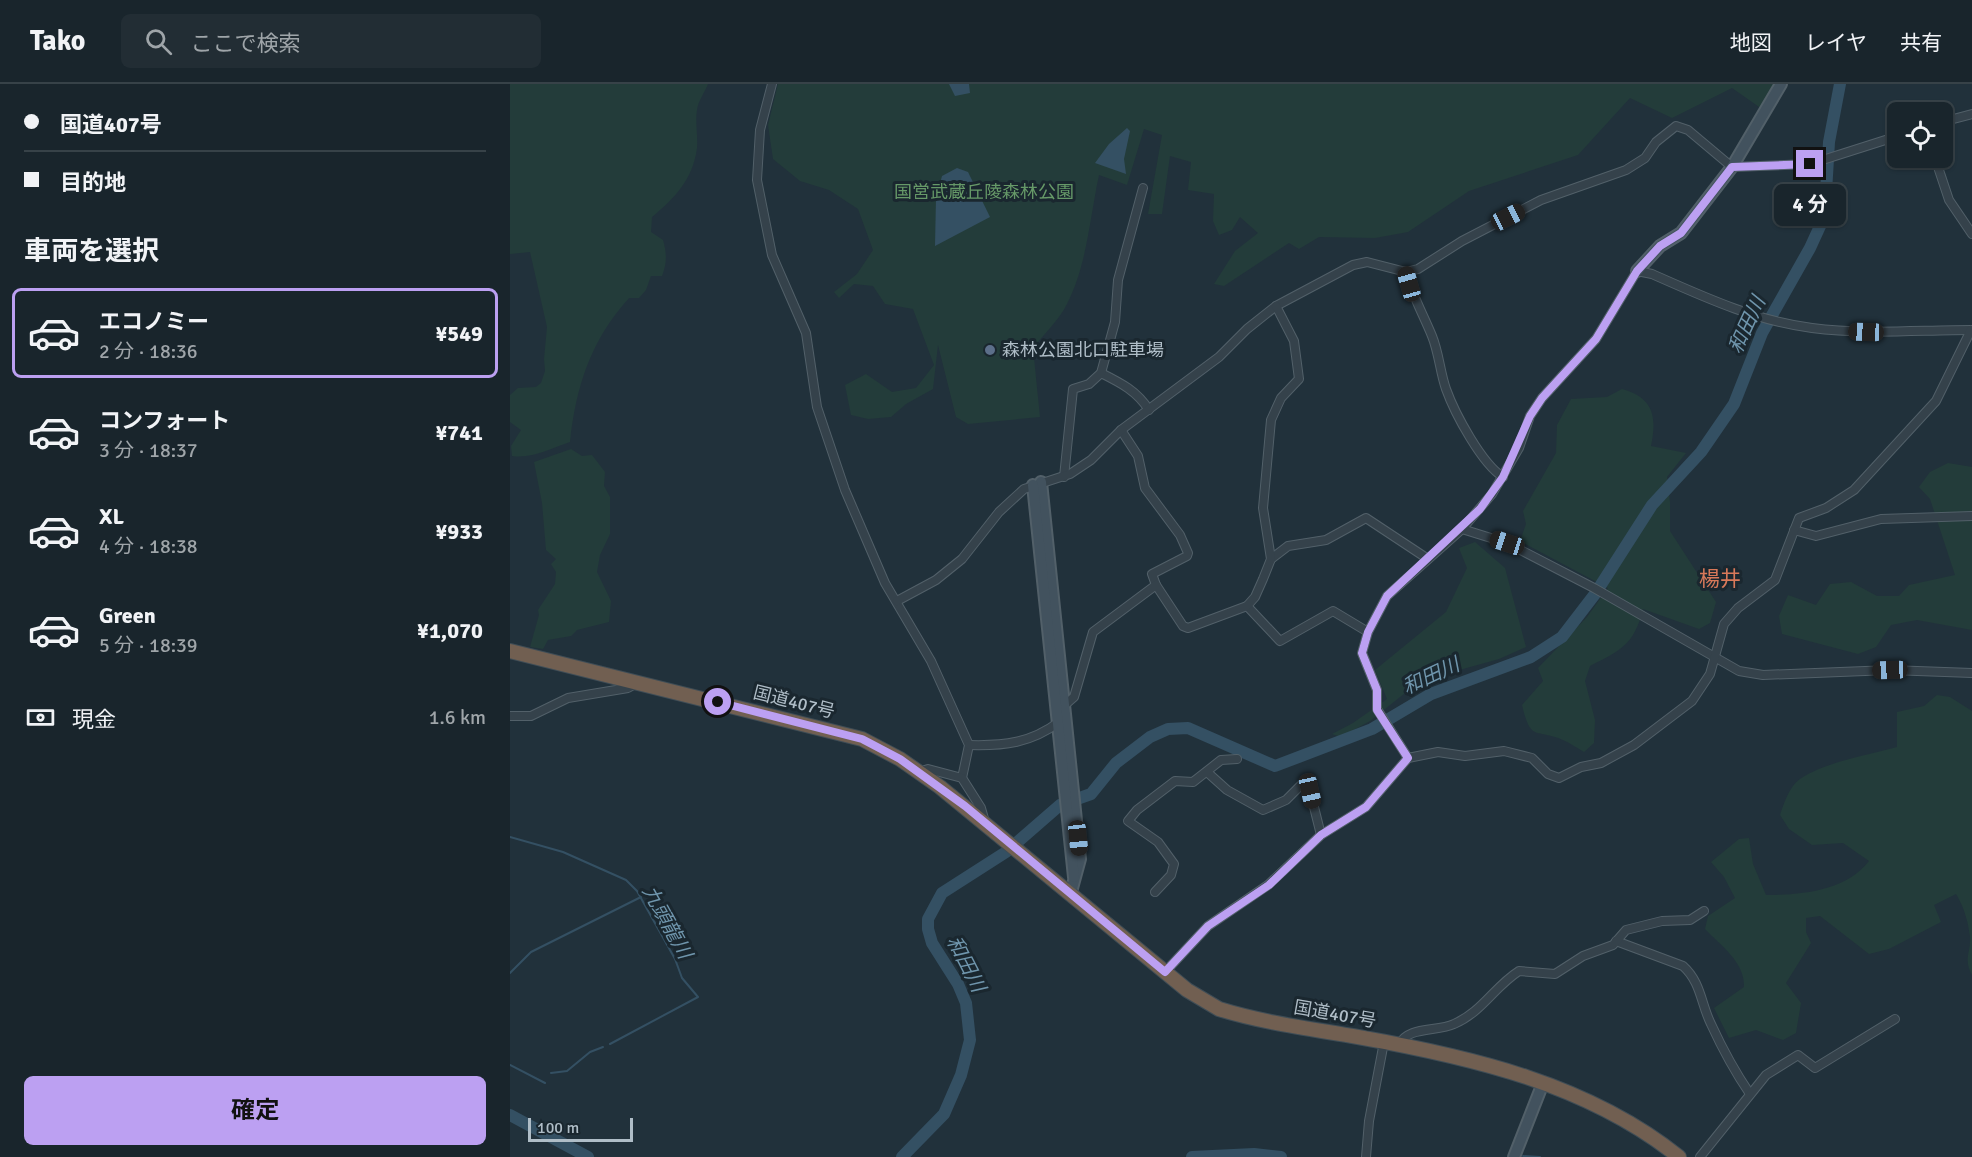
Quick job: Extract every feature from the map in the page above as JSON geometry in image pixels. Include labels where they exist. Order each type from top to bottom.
[{"type":"highway","name":"国道407号","points":[[510,651],[862,739],[900,759],[1012,845],[1073,886],[1165,972],[1198,998],[1219,1009],[1478,1062],[1544,1083],[1601,1106],[1635,1124],[1679,1157]]},
{"type":"street","points":[[772,84],[760,130],[758,180],[772,255],[806,333],[817,407],[836,466],[885,584],[931,661],[969,745],[962,778]]},
{"type":"street","points":[[1408,758],[1377,710],[1377,690],[1362,653],[1368,632],[1387,596],[1462,529],[1480,509],[1503,477],[1530,416],[1542,398],[1596,339],[1637,271],[1660,246],[1681,233],[1732,167],[1781,84]]},
{"type":"street","points":[[1953,119],[1972,114]]},
{"type":"street","points":[[897,601],[936,580],[962,559],[1009,501],[1037,484],[1064,477],[1091,460],[1121,430],[1219,357],[1246,329],[1276,306],[1353,265],[1368,262],[1406,272],[1435,260],[1462,241],[1541,200],[1626,170],[1645,158],[1656,142],[1676,126],[1688,130],[1732,167],[1810,164],[1887,140]]},
{"type":"street","points":[[1938,168],[1949,200],[1972,234]]},
{"type":"street","points":[[1064,477],[1073,389],[1089,384],[1101,373],[1115,322],[1118,280],[1143,188]]},
{"type":"street","points":[[1165,972],[1208,926],[1269,885],[1321,835],[1366,807],[1408,758],[1438,752],[1465,756],[1504,750],[1532,758],[1548,774],[1559,778],[1581,767],[1601,763],[1642,739],[1692,701],[1710,674],[1724,624],[1738,608],[1775,580],[1799,518],[1826,508],[1854,490],[1936,401],[1972,330],[1866,332],[1812,328],[1747,314],[1652,274],[1637,271]]},
{"type":"street","points":[[1406,272],[1413,297],[1438,351],[1446,388],[1455,408],[1492,470],[1503,477]]},
{"type":"street","points":[[1271,559],[1263,508],[1272,420],[1281,398],[1299,379],[1294,341],[1276,306]]},
{"type":"street","points":[[1101,373],[1141,397],[1149,410]]},
{"type":"street","points":[[1121,430],[1138,456],[1145,488],[1179,535],[1188,553],[1187,556],[1152,574],[1156,585],[1183,626],[1188,628],[1246,606],[1255,597],[1271,559],[1288,546],[1326,540],[1366,518],[1428,559]]},
{"type":"street","points":[[969,745],[1001,746],[1018,743],[1041,736],[1063,722],[1066,704],[1037,484]]},
{"type":"street","points":[[1037,484],[1063,722],[1073,886]]},
{"type":"street","points":[[1794,530],[1816,536],[1881,519],[1972,516]]},
{"type":"street","points":[[1462,529],[1507,543],[1575,578],[1715,660],[1739,671],[1763,675],[1890,670],[1972,673]]},
{"type":"street","points":[[1066,704],[1074,697],[1093,632],[1156,585]]},
{"type":"street","points":[[1246,606],[1280,641],[1333,611],[1368,632]]},
{"type":"street","points":[[510,716],[531,716],[568,698],[628,688],[638,682]]},
{"type":"street","points":[[1155,892],[1171,875],[1174,864],[1158,842],[1128,821],[1137,810],[1175,781],[1193,782],[1221,760],[1237,759]]},
{"type":"street","points":[[918,772],[928,769],[962,778],[981,808],[985,822]]},
{"type":"street","points":[[1207,772],[1227,790],[1263,810],[1276,806],[1301,785],[1306,785],[1310,791],[1321,835]]},
{"type":"street","points":[[1399,1045],[1407,1035],[1445,1028],[1475,1013],[1519,971],[1555,974],[1583,956],[1606,949],[1626,930],[1662,921],[1690,920],[1704,911]]},
{"type":"street","points":[[1616,941],[1683,966],[1691,973],[1700,988],[1710,1023],[1750,1094]]},
{"type":"street","points":[[1700,1157],[1766,1075],[1798,1055],[1815,1068],[1895,1019]]},
{"type":"street","points":[[1366,1155],[1384,1041]]},
{"type":"street","points":[[1514,1157],[1544,1083]]},
{"type":"green space","points":[[510,84],[708,84],[698,107],[697,148],[692,169],[682,187],[652,217],[651,232],[663,240],[665,250],[666,263],[662,276],[651,276],[646,290],[639,298],[629,298],[595,347],[576,402],[570,442],[520,457],[512,456],[511,446],[521,430],[510,422],[510,395],[518,388],[536,387],[541,383],[545,371],[547,327],[530,252],[510,254]]},
{"type":"green space","name":"国営武蔵丘陵森林公園","points":[[778,84],[1777,84],[1762,109],[1732,88],[1672,118],[1630,98],[1578,155],[1469,191],[1408,232],[1375,238],[1319,237],[1299,249],[1289,243],[1224,286],[1214,284],[1235,251],[1258,233],[1240,217],[1232,230],[1219,235],[1213,221],[1214,194],[1188,190],[1191,162],[1170,156],[1162,214],[1148,214],[1162,135],[1144,129],[1127,185],[1099,175],[1084,257],[1074,289],[1060,316],[1033,348],[1040,417],[968,424],[956,417],[938,345],[933,389],[906,404],[891,417],[868,419],[851,415],[845,385],[866,374],[892,392],[916,388],[934,365],[913,309],[885,304],[873,286],[854,284],[839,298],[834,292],[857,274],[873,250],[858,209],[829,190],[800,181],[773,159],[768,125]]},
{"type":"green space","points":[[1622,389],[1641,398],[1651,410],[1654,426],[1651,446],[1686,453],[1667,477],[1670,531],[1716,602],[1710,623],[1699,629],[1643,609],[1635,631],[1625,645],[1590,666],[1585,681],[1595,720],[1594,743],[1584,752],[1563,740],[1532,730],[1528,725],[1522,705],[1543,681],[1538,668],[1587,617],[1608,588],[1520,541],[1526,524],[1523,511],[1556,453],[1557,425],[1571,399],[1607,397]]},
{"type":"green space","points":[[571,449],[582,456],[592,455],[605,472],[604,486],[610,497],[610,534],[600,555],[597,572],[611,601],[609,622],[577,630],[571,636],[548,640],[543,649],[530,647],[539,615],[538,610],[555,584],[556,572],[551,564],[556,559],[546,550],[542,503],[534,462]]},
{"type":"green space","points":[[1948,463],[1972,467],[1972,630],[1917,620],[1891,625],[1876,647],[1858,654],[1782,634],[1779,616],[1788,595],[1816,605],[1830,584],[1851,582],[1877,596],[1899,596],[1909,585],[1955,575],[1930,499],[1919,487],[1930,472]]},
{"type":"green space","points":[[1475,542],[1505,568],[1526,647],[1499,659],[1420,681],[1370,721],[1341,737],[1332,734],[1353,723],[1387,699],[1375,670],[1446,612],[1467,568],[1459,548]]},
{"type":"green space","points":[[1937,695],[1950,697],[1972,711],[1972,975],[1968,960],[1970,937],[1968,925],[1956,894],[1934,905],[1941,922],[1889,949],[1869,954],[1820,916],[1806,918],[1806,932],[1811,943],[1786,983],[1801,1003],[1796,1033],[1783,1040],[1756,1030],[1729,1038],[1714,1008],[1744,987],[1743,978],[1741,970],[1731,955],[1705,929],[1708,916],[1735,898],[1724,877],[1711,862],[1739,839],[1749,838],[1753,864],[1766,895],[1794,894],[1822,889],[1836,885],[1859,871],[1869,861],[1843,843],[1812,845],[1789,829],[1780,815],[1785,800],[1796,782],[1811,773],[1834,763],[1897,747],[1897,712],[1924,706]]},
{"type":"water","points":[[949,84],[969,84],[970,93],[955,96]]},
{"type":"water","points":[[1127,128],[1130,131],[1124,159],[1126,174],[1095,163],[1109,144]]},
{"type":"water","points":[[957,168],[968,172],[990,217],[935,246],[936,198],[942,176]]},
{"type":"waterway","name":"和田川","points":[[902,1157],[944,1114],[961,1075],[970,1040],[966,1003],[958,984],[932,943],[928,929],[928,919],[942,893],[1006,852],[1060,805],[1091,794],[1116,763],[1150,737],[1168,729],[1188,728],[1275,766],[1372,729],[1431,694],[1531,657],[1562,637],[1595,594],[1652,505],[1701,452],[1734,404],[1762,333],[1821,224],[1825,209],[1829,142],[1840,84]]},
{"type":"waterway","name":"九頭龍川","points":[[510,837],[563,852],[626,880],[637,891],[675,959],[682,978],[698,997],[610,1044]]},
{"type":"waterway","points":[[510,973],[531,952],[641,897]]},
{"type":"waterway","name":"九頭龍川","points":[[551,1073],[567,1071],[590,1052],[603,1047]]},
{"type":"waterway","name":"九頭龍川","points":[[510,1065],[545,1083]]},
{"type":"waterway","points":[[510,1115],[588,1157]]},
{"type":"waterway","points":[[1192,1157],[1254,1154],[1281,1157]]},
{"type":"waterway","points":[[1523,1156],[1540,1157]]},
{"type":"place","name":"森林公園北口駐車場","points":[[990,350]]},
{"type":"district","name":"楊井","points":[[1720,579]]},
{"type":"route","points":[[718,702],[862,739],[900,759],[965,806],[1165,972],[1198,935],[1214,921],[1248,901],[1269,885],[1310,843],[1366,807],[1408,758],[1377,710],[1379,698],[1377,690],[1362,653],[1368,632],[1387,596],[1462,529],[1492,494],[1519,448],[1530,416],[1542,398],[1596,339],[1637,271],[1660,246],[1681,233],[1732,167],[1810,164]]}]
